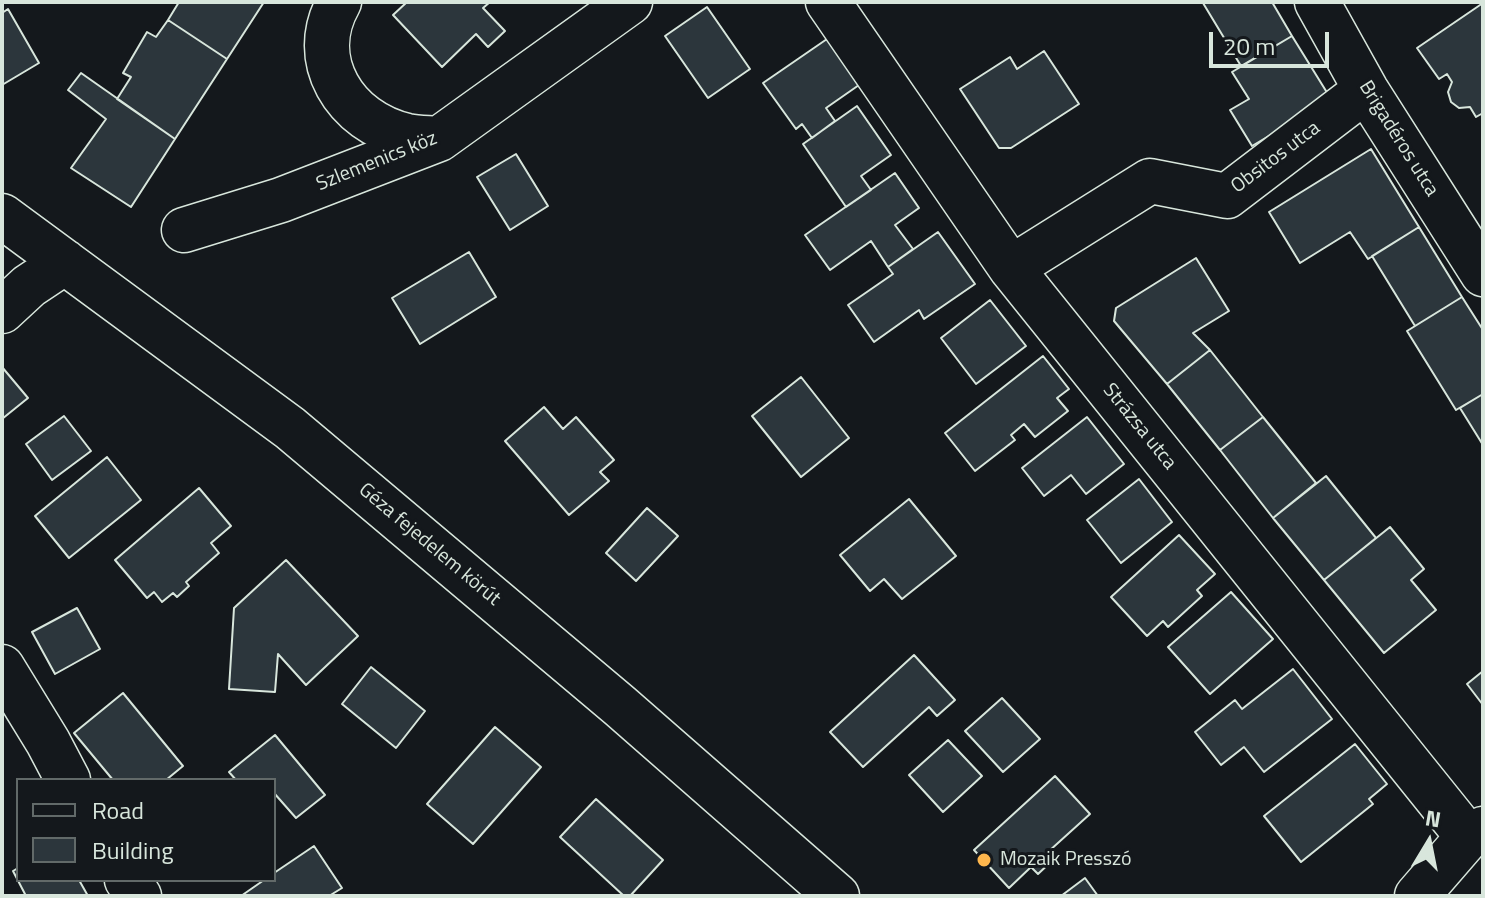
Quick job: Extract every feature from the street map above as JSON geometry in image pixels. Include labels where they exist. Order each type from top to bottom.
[{"type":"street","points":[[339,2],[332,15],[327,38],[328,64],[335,85],[348,104],[364,117],[406,136],[439,139]]},
{"type":"street","name":"Szlemenics köz","points":[[184,230],[281,200],[439,139],[630,2]]},
{"type":"street","name":"Strázsa utca","points":[[828,2],[1011,268],[1476,833]]},
{"type":"street","name":"Brigadéros utca","points":[[1317,2],[1366,90],[1483,274]]},
{"type":"street","name":"Obsitos utca","points":[[1011,268],[1150,181],[1227,196],[1366,90]]},
{"type":"street","name":"Géza fejedelem körút","points":[[2,216],[290,428],[620,706],[837,896]]},
{"type":"street","points":[[2,311],[29,286],[65,262]]},
{"type":"street","points":[[2,667],[67,778]]},
{"type":"street","points":[[1417,896],[1476,833]]},
{"type":"building","points":[[179,2],[264,2],[227,59],[168,20]]},
{"type":"building","points":[[407,2],[490,2],[483,8],[505,31],[488,47],[476,34],[442,67],[393,15]]},
{"type":"building","points":[[1205,2],[1272,2],[1292,36],[1241,66]]},
{"type":"building","points":[[1483,3],[1483,113],[1476,117],[1470,107],[1459,108],[1451,102],[1448,92],[1452,82],[1447,74],[1439,79],[1417,48]]},
{"type":"building","points":[[707,7],[750,69],[708,98],[665,36]]},
{"type":"building","points":[[8,9],[39,63],[2,85],[2,13]]},
{"type":"building","points":[[168,20],[227,59],[175,139],[117,99],[131,77],[123,73],[147,32],[156,37]]},
{"type":"building","points":[[1292,36],[1331,99],[1252,146],[1230,110],[1249,99],[1232,72]]},
{"type":"building","points":[[827,39],[859,85],[826,108],[835,121],[812,138],[802,124],[796,129],[763,83]]},
{"type":"building","points":[[1044,51],[1079,104],[1011,148],[999,148],[960,89],[1010,57],[1017,69]]},
{"type":"building","points":[[81,73],[175,139],[131,207],[71,168],[106,119],[68,90]]},
{"type":"building","points":[[857,106],[891,155],[861,176],[871,190],[846,207],[803,144]]},
{"type":"building","points":[[1371,149],[1419,227],[1368,259],[1350,232],[1300,263],[1269,212]]},
{"type":"building","points":[[516,154],[548,206],[510,230],[477,177]]},
{"type":"building","points":[[895,173],[919,208],[895,225],[913,249],[888,267],[871,241],[830,270],[805,235]]},
{"type":"building","points":[[1419,227],[1462,297],[1415,326],[1372,256]]},
{"type":"building","points":[[938,232],[975,284],[924,319],[919,310],[874,342],[848,305],[893,274],[888,267]]},
{"type":"building","points":[[469,252],[496,297],[420,344],[392,298]]},
{"type":"building","points":[[1196,258],[1229,311],[1193,333],[1210,350],[1167,384],[1114,321],[1116,308]]},
{"type":"building","points":[[1462,297],[1483,330],[1483,394],[1456,410],[1407,331]]},
{"type":"building","points":[[990,300],[1026,346],[976,384],[941,338]]},
{"type":"building","points":[[1210,350],[1263,417],[1220,450],[1167,384]]},
{"type":"building","points":[[1043,356],[1069,389],[1057,398],[1068,411],[1035,437],[1024,424],[1011,435],[1015,440],[975,471],[945,433]]},
{"type":"building","points":[[2,367],[28,398],[2,419]]},
{"type":"building","points":[[801,377],[849,438],[801,477],[752,416]]},
{"type":"building","points":[[1483,394],[1483,445],[1460,408]]},
{"type":"building","points":[[544,407],[563,429],[576,417],[614,460],[600,472],[609,481],[569,515],[505,441]]},
{"type":"building","points":[[64,416],[91,451],[52,480],[26,444]]},
{"type":"building","points":[[1087,417],[1124,464],[1086,494],[1071,475],[1044,496],[1022,468]]},
{"type":"building","points":[[1263,417],[1316,483],[1273,518],[1220,450]]},
{"type":"building","points":[[107,457],[141,500],[69,558],[35,516]]},
{"type":"building","points":[[1326,476],[1376,538],[1324,580],[1273,518]]},
{"type":"building","points":[[1139,479],[1172,522],[1121,563],[1087,520]]},
{"type":"building","points":[[199,488],[231,526],[211,543],[219,553],[186,582],[189,586],[177,597],[173,593],[162,602],[154,592],[147,598],[115,560]]},
{"type":"building","points":[[909,499],[956,556],[902,599],[884,579],[870,591],[840,555]]},
{"type":"building","points":[[647,508],[678,536],[636,581],[606,553]]},
{"type":"building","points":[[1390,527],[1424,569],[1411,580],[1436,610],[1384,653],[1324,580]]},
{"type":"building","points":[[1179,535],[1215,574],[1197,590],[1202,596],[1168,627],[1163,621],[1147,636],[1111,597]]},
{"type":"building","points":[[286,560],[358,636],[306,685],[278,654],[275,692],[229,689],[234,608]]},
{"type":"building","points":[[1231,592],[1273,639],[1210,694],[1168,647]]},
{"type":"building","points":[[77,608],[100,649],[55,674],[32,632]]},
{"type":"building","points":[[914,655],[955,700],[937,716],[929,707],[863,767],[830,732]]},
{"type":"building","points":[[371,667],[425,711],[396,748],[342,704]]},
{"type":"building","points":[[1293,669],[1332,719],[1264,772],[1244,747],[1221,765],[1195,732],[1235,700],[1242,709]]},
{"type":"building","points":[[1483,671],[1483,705],[1467,684]]},
{"type":"building","points":[[123,693],[183,766],[168,778],[111,778],[74,733]]},
{"type":"building","points":[[1002,698],[1040,739],[1003,772],[965,731]]},
{"type":"building","points":[[495,727],[541,767],[473,844],[427,804]]},
{"type":"building","points":[[275,735],[325,795],[296,818],[276,795],[276,778],[234,778],[229,772]]},
{"type":"building","points":[[948,740],[982,776],[943,812],[909,775]]},
{"type":"building","points":[[1355,744],[1387,784],[1369,799],[1373,804],[1301,862],[1264,816]]},
{"type":"building","points":[[1055,776],[1090,814],[1048,852],[1054,859],[1038,874],[1031,867],[1009,888],[974,850]]},
{"type":"building","points":[[596,799],[663,860],[630,896],[624,896],[560,837]]},
{"type":"building","points":[[314,846],[342,888],[329,896],[241,896],[261,882],[276,882],[276,872]]},
{"type":"building","points":[[1085,878],[1098,896],[1061,896]]},
{"type":"building","points":[[19,882],[80,882],[88,896],[26,896]]},
{"type":"place","name":"Mozaik Presszó","points":[[984,860]]}]
